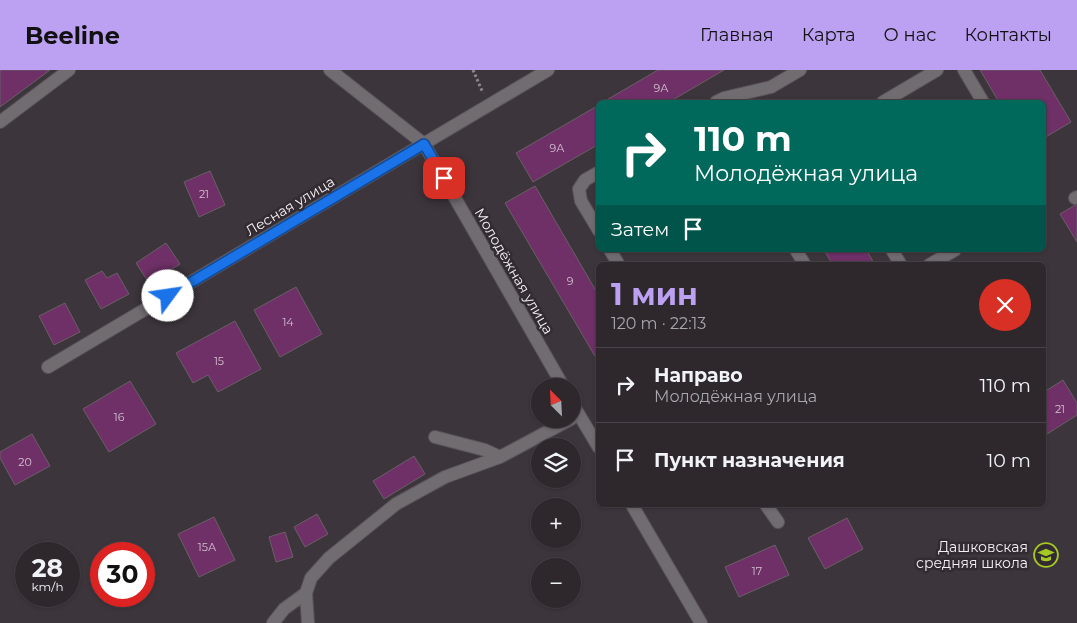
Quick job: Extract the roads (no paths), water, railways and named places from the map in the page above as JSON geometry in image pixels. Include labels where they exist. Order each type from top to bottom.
[{"type":"street","points":[[0,122],[69,70]]},
{"type":"street","points":[[330,70],[424,144]]},
{"type":"street","name":"Лесная улица","points":[[48,367],[548,70]]},
{"type":"street","points":[[720,100],[770,87],[800,70]]},
{"type":"street","points":[[886,100],[937,70]]},
{"type":"street","points":[[964,70],[982,100]]},
{"type":"street","name":"Молодёжная улица","points":[[424,144],[558,378]]},
{"type":"street","points":[[596,174],[585,180],[579,189],[581,201],[596,226]]},
{"type":"street","points":[[934,262],[952,252]]},
{"type":"street","points":[[581,422],[596,441]]},
{"type":"street","points":[[308,623],[306,593],[311,578],[330,558],[396,504],[445,477],[500,457],[550,428]]},
{"type":"street","points":[[435,437],[485,450],[500,457]]},
{"type":"street","points":[[633,507],[700,623]]},
{"type":"street","points":[[767,507],[778,522]]},
{"type":"street","points":[[273,623],[284,609],[306,593]]},
{"type":"place","name":"Дашковская средняя школа","points":[[1046,555]]}]
